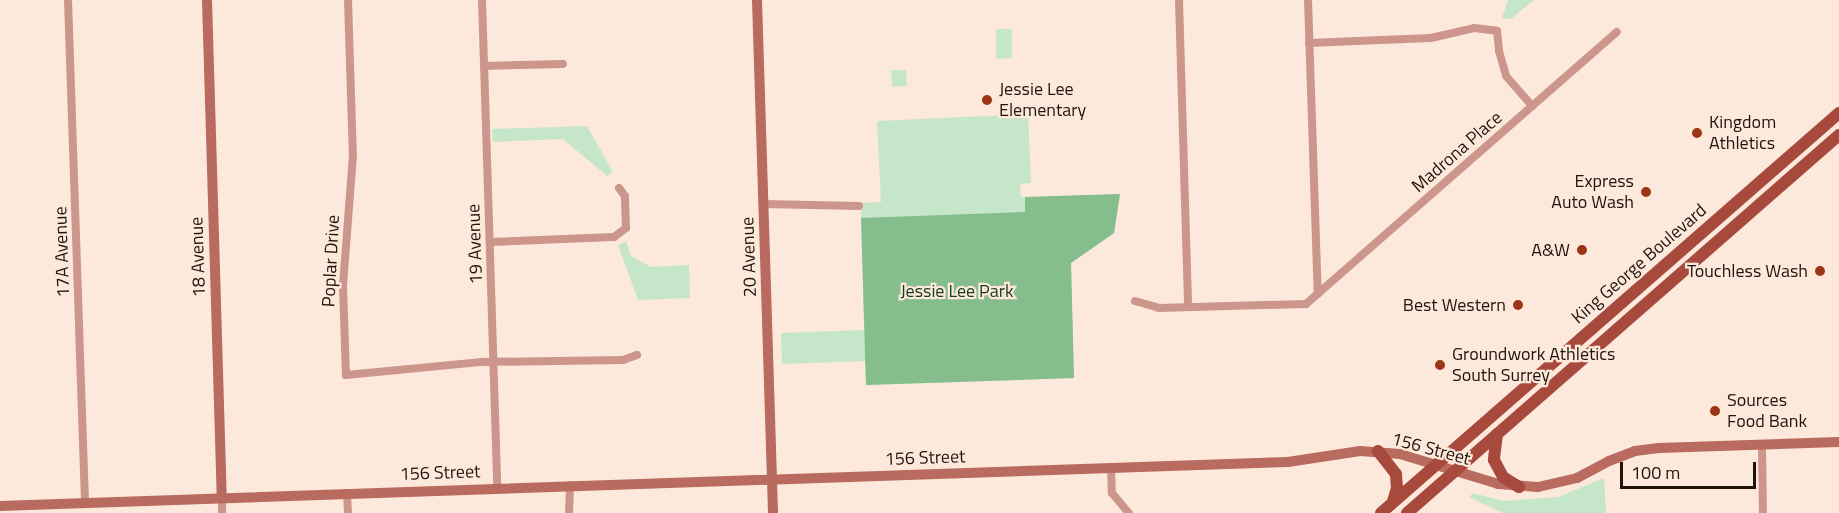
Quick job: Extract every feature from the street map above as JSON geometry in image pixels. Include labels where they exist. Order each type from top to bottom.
[{"type":"main road","name":"King George Boulevard","points":[[1386,509],[1839,113]]},
{"type":"main road","name":"King George Boulevard","points":[[1407,513],[1839,135]]},
{"type":"main road","points":[[1819,152],[1832,147],[1839,148]]},
{"type":"main road","points":[[1666,286],[1685,260],[1712,235],[1714,232],[1711,225]]},
{"type":"main road","points":[[1584,358],[1585,345],[1611,321],[1617,306]]},
{"type":"main road","points":[[1497,434],[1494,460],[1503,477],[1519,487]]},
{"type":"main road","points":[[1378,451],[1396,474],[1397,488],[1386,509]]},
{"type":"street","name":"17A Avenue","points":[[68,0],[85,502]]},
{"type":"street","name":"18 Avenue","points":[[207,0],[222,513]]},
{"type":"street","name":"Poplar Drive","points":[[348,0],[353,155],[343,286],[346,375],[493,363]]},
{"type":"street","name":"19 Avenue","points":[[482,0],[497,487]]},
{"type":"street","name":"20 Avenue","points":[[757,0],[773,513]]},
{"type":"street","points":[[1179,0],[1188,307]]},
{"type":"street","points":[[1308,0],[1318,294]]},
{"type":"street","points":[[1309,43],[1431,38],[1474,28],[1497,31],[1499,51],[1506,75],[1532,106]]},
{"type":"street","name":"Madrona Place","points":[[1135,301],[1159,308],[1306,304],[1617,32]]},
{"type":"street","points":[[484,66],[563,64]]},
{"type":"street","points":[[490,242],[614,237],[626,228],[625,196],[619,188]]},
{"type":"street","points":[[764,204],[859,206]]},
{"type":"street","points":[[493,363],[623,360],[637,355]]},
{"type":"street","name":"156 Street","points":[[0,506],[497,487],[1288,462],[1360,451],[1400,453],[1454,471],[1519,487],[1558,484],[1635,451],[1839,442]]},
{"type":"street","points":[[1761,445],[1763,513]]},
{"type":"street","points":[[1111,468],[1112,493],[1129,513]]},
{"type":"street","points":[[569,513],[570,485]]},
{"type":"street","points":[[347,493],[348,513]]},
{"type":"green space","points":[[1508,0],[1534,0],[1511,19],[1502,18]]},
{"type":"green space","points":[[996,29],[1012,29],[1012,58],[996,59]]},
{"type":"green space","points":[[891,70],[906,70],[907,86],[892,87]]},
{"type":"green space","name":"Jessie Lee Park","points":[[1028,114],[1031,183],[1020,184],[1021,197],[1120,194],[1114,233],[1071,263],[1074,378],[866,385],[865,361],[782,364],[781,333],[864,330],[861,203],[881,202],[877,121]]},
{"type":"green space","points":[[587,126],[613,172],[607,176],[563,139],[493,142],[492,129]]},
{"type":"green space","name":"Jessie Lee Park","points":[[1120,194],[1114,233],[1071,263],[1074,378],[866,385],[861,218],[1025,212],[1025,197]]},
{"type":"green space","points":[[626,241],[631,256],[651,267],[689,265],[690,298],[638,300],[618,245]]},
{"type":"green space","points":[[1604,478],[1606,513],[1503,513],[1469,497],[1473,493],[1503,501],[1558,497]]},
{"type":"place","name":"Jessie Lee Elementary","points":[[987,100]]},
{"type":"place","name":"Kingdom Athletics","points":[[1697,133]]},
{"type":"place","name":"Express Auto Wash","points":[[1646,192]]},
{"type":"place","name":"A&W","points":[[1582,250]]},
{"type":"place","name":"Touchless Wash","points":[[1820,271]]},
{"type":"place","name":"Best Western","points":[[1518,305]]},
{"type":"place","name":"Groundwork Athletics South Surrey","points":[[1440,365]]},
{"type":"place","name":"Sources Food Bank","points":[[1715,411]]}]
